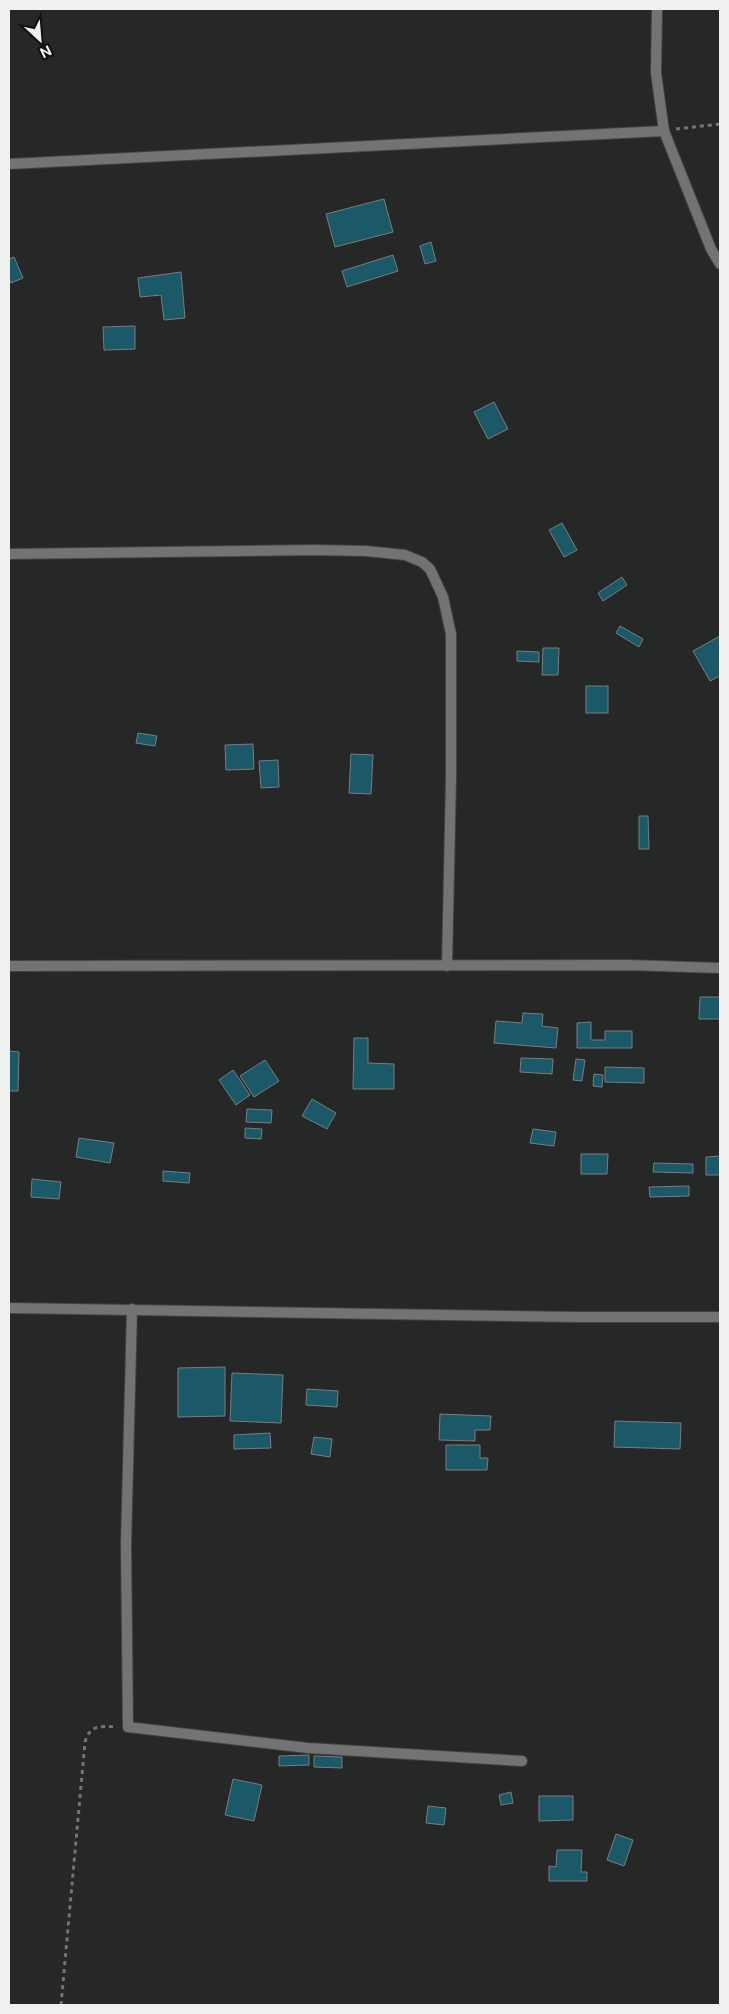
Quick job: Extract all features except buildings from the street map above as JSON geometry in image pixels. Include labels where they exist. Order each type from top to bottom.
[{"type":"street","points":[[657,9],[656,74],[664,131],[711,249],[720,264]]},
{"type":"street","points":[[9,164],[664,131]]},
{"type":"street","points":[[9,554],[366,551],[405,555],[422,562],[430,570],[443,597],[451,634],[447,966]]},
{"type":"street","points":[[9,966],[208,964],[628,965],[720,968]]},
{"type":"street","points":[[9,1308],[338,1314],[720,1317]]},
{"type":"street","points":[[132,1309],[126,1544],[128,1727],[308,1748],[522,1761]]},
{"type":"path","points":[[664,131],[720,124]]},
{"type":"path","points":[[61,2005],[85,1742],[88,1732],[93,1728],[101,1726],[128,1727]]}]
